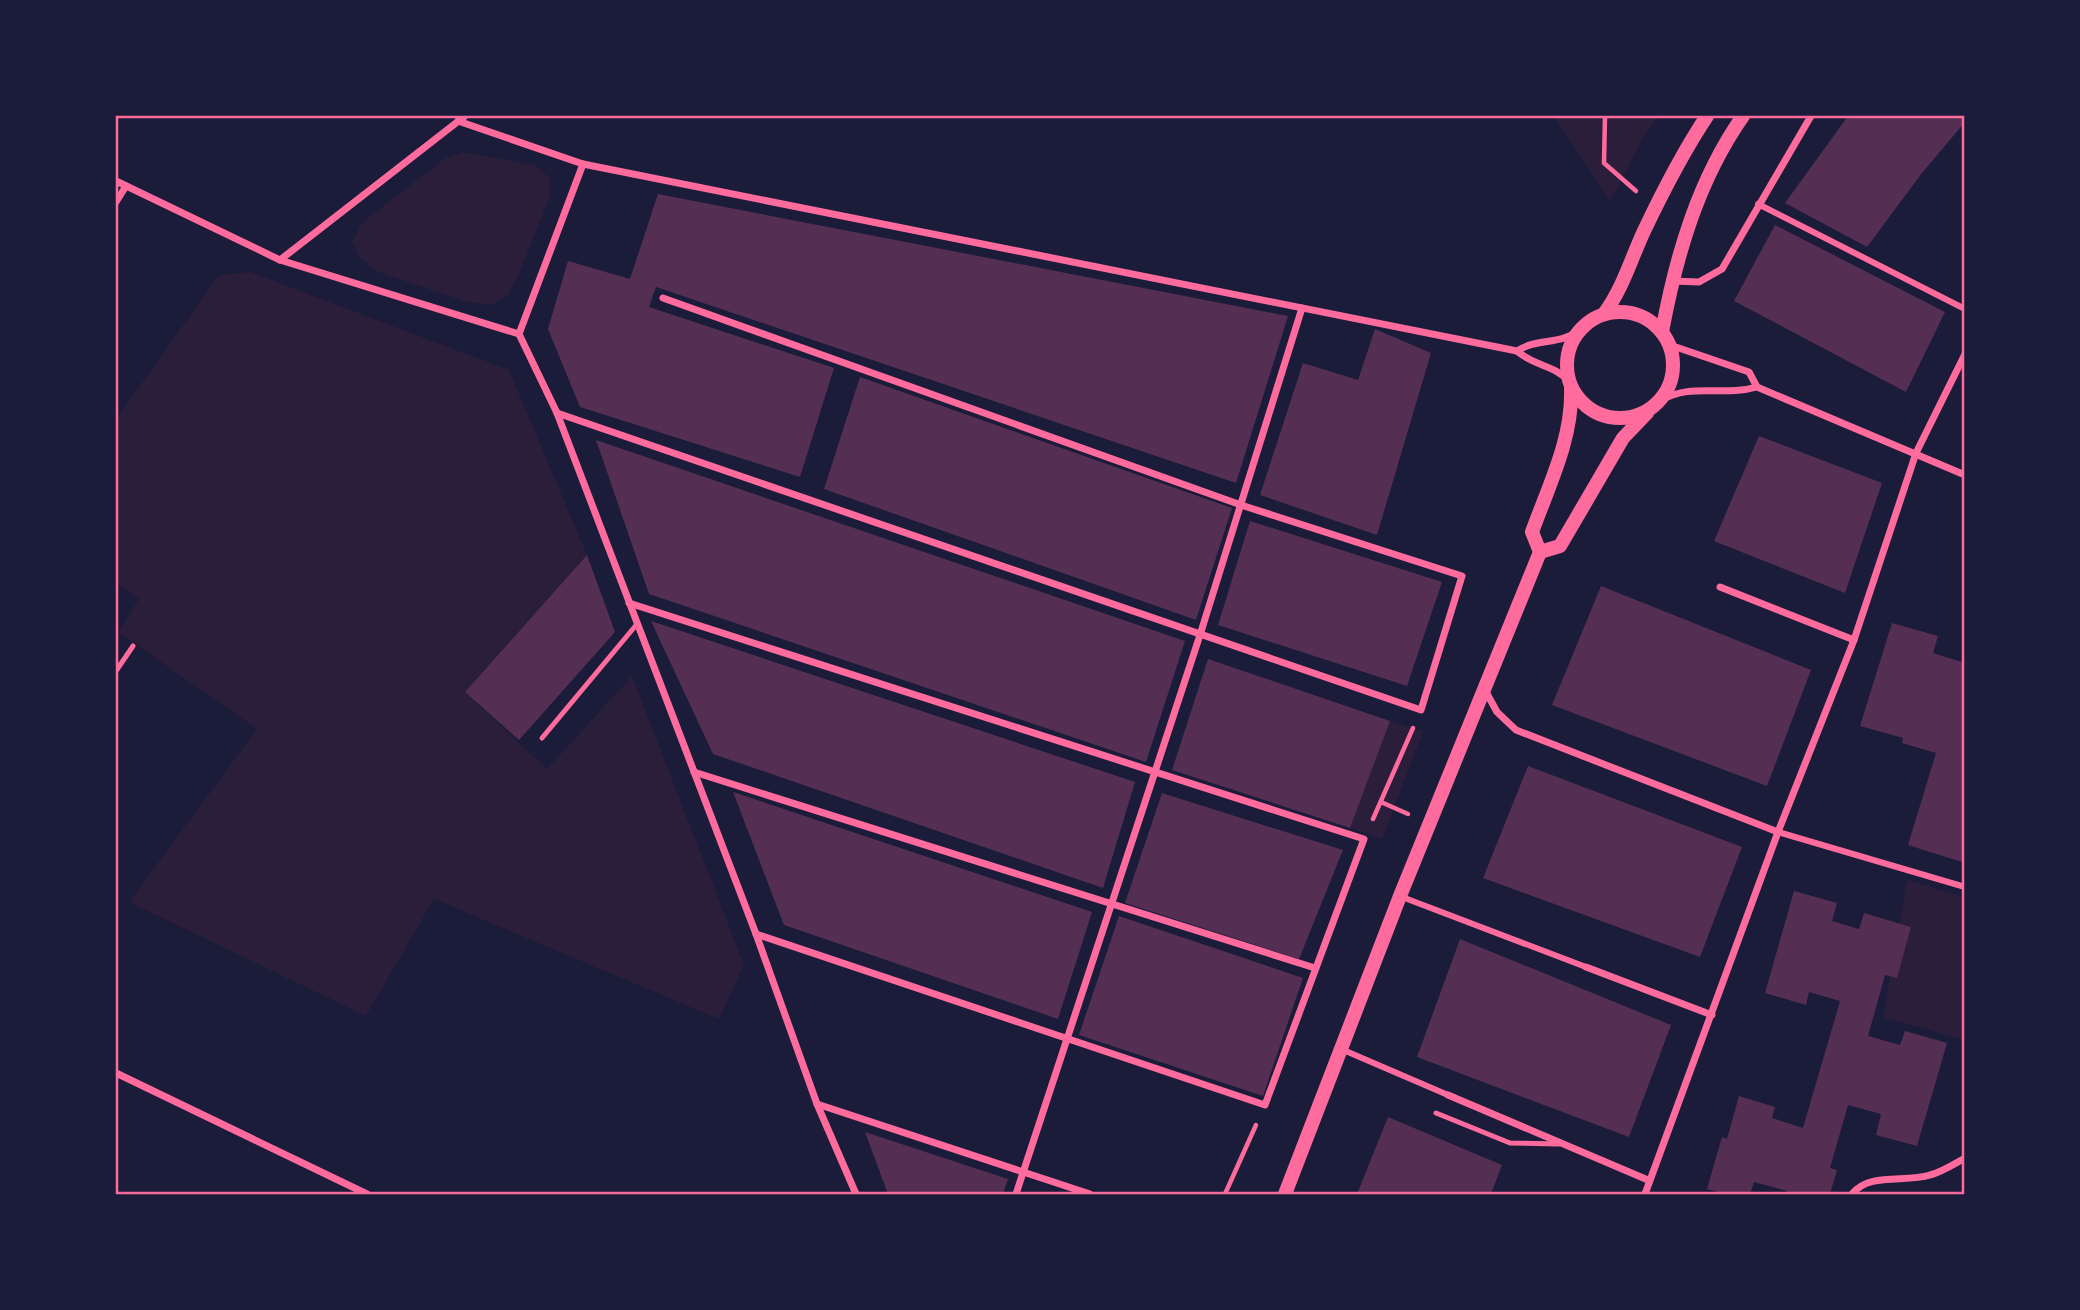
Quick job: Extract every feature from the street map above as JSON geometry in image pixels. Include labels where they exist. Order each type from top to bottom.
[{"type":"main road","points":[[1285,1195],[1400,896],[1540,552],[1532,532],[1566,438],[1572,413],[1567,358],[1579,331],[1604,314],[1619,293],[1643,233],[1686,148],[1707,116]]},
{"type":"main road","points":[[1540,552],[1560,546],[1623,438],[1654,406],[1673,375],[1666,339],[1672,281],[1687,226],[1726,139],[1743,116]]},
{"type":"main road","points":[[1604,314],[1630,313],[1642,316],[1666,339]]},
{"type":"main road","points":[[1570,385],[1591,410],[1604,416],[1634,417],[1654,406]]},
{"type":"street","points":[[279,260],[465,116]]},
{"type":"street","points":[[1672,281],[1699,282],[1722,269],[1811,116]]},
{"type":"street","points":[[458,121],[583,164],[1517,351],[1527,360],[1559,371],[1570,385]]},
{"type":"street","points":[[583,164],[519,334],[557,413],[756,934],[817,1104],[856,1195]]},
{"type":"street","points":[[116,181],[279,260],[519,334]]},
{"type":"street","points":[[116,202],[126,187]]},
{"type":"street","points":[[1758,204],[1965,309]]},
{"type":"street","points":[[557,413],[1421,710],[1462,576],[1241,505],[663,299]]},
{"type":"street","points":[[1016,1195],[1070,1038],[1200,635],[1302,308]]},
{"type":"street","points":[[1517,351],[1527,344],[1557,342],[1579,331]]},
{"type":"street","points":[[1666,339],[1749,372],[1757,387],[1965,475]]},
{"type":"street","points":[[1645,1195],[1648,1180],[1712,1015],[1778,832],[1854,640],[1916,453],[1965,354]]},
{"type":"street","points":[[1654,406],[1688,389],[1744,391],[1757,387]]},
{"type":"street","points":[[1720,587],[1854,640]]},
{"type":"street","points":[[629,603],[1364,839],[1265,1105],[756,934]]},
{"type":"street","points":[[1485,690],[1497,712],[1516,730],[1778,832],[1965,887]]},
{"type":"street","points":[[694,772],[1315,968]]},
{"type":"street","points":[[1400,896],[1712,1015]]},
{"type":"street","points":[[1341,1049],[1648,1180]]},
{"type":"street","points":[[116,1073],[367,1195]]},
{"type":"street","points":[[817,1104],[1090,1195]]},
{"type":"street","points":[[1852,1195],[1877,1179],[1900,1181],[1931,1175],[1965,1158]]},
{"type":"lane","points":[[542,738],[637,624]]},
{"type":"lane","points":[[116,671],[134,646]]},
{"type":"lane","points":[[1436,1113],[1510,1143],[1566,1144]]},
{"type":"path","points":[[1364,839],[1421,710]]},
{"type":"path","points":[[1225,1195],[1265,1105]]},
{"type":"shaded area","points":[[1554,116],[1659,116],[1644,136],[1610,201]]},
{"type":"shaded area","points":[[462,152],[535,165],[550,178],[549,199],[519,274],[508,295],[491,305],[467,302],[378,272],[360,258],[352,241],[363,222],[444,159]]},
{"type":"shaded area","points":[[250,272],[509,370],[587,555],[465,692],[547,769],[632,676],[744,965],[719,1019],[434,899],[366,1016],[129,902],[257,729],[118,632],[139,599],[116,583],[116,419],[219,275]]},
{"type":"shaded area","points":[[1390,721],[1423,732],[1382,839],[1350,828]]},
{"type":"shaded area","points":[[1907,880],[1964,897],[1964,1040],[1883,1017]]},
{"type":"building","points":[[1848,116],[1965,116],[1965,122],[1922,173],[1867,247],[1785,203]]},
{"type":"building","points":[[658,194],[1288,316],[1236,483],[656,287],[649,307],[834,368],[800,477],[580,407],[548,329],[568,261],[630,279]]},
{"type":"building","points":[[1775,225],[1945,312],[1906,392],[1734,301]]},
{"type":"building","points":[[1375,329],[1431,353],[1377,535],[1260,495],[1303,363],[1358,380]]},
{"type":"building","points":[[860,377],[1232,508],[1196,620],[824,489]]},
{"type":"building","points":[[1759,436],[1882,483],[1845,593],[1714,541]]},
{"type":"building","points":[[596,440],[1185,641],[1146,762],[649,594]]},
{"type":"building","points":[[1250,521],[1442,582],[1407,686],[1218,625]]},
{"type":"building","points":[[587,555],[615,632],[519,740],[465,692]]},
{"type":"building","points":[[1601,586],[1811,670],[1767,786],[1552,705]]},
{"type":"building","points":[[651,621],[1135,782],[1103,888],[713,754]]},
{"type":"building","points":[[1892,623],[1938,636],[1933,653],[1965,663],[1965,863],[1908,845],[1936,753],[1902,743],[1903,738],[1860,726]]},
{"type":"building","points":[[1208,659],[1390,721],[1350,828],[1172,770]]},
{"type":"building","points":[[1528,766],[1742,847],[1700,957],[1483,878]]},
{"type":"building","points":[[733,792],[1092,912],[1058,1019],[784,925]]},
{"type":"building","points":[[1162,793],[1343,850],[1299,959],[1125,903]]},
{"type":"building","points":[[1794,891],[1837,903],[1832,921],[1859,929],[1864,913],[1911,927],[1897,978],[1885,975],[1868,1036],[1900,1045],[1905,1031],[1947,1043],[1917,1146],[1876,1135],[1881,1114],[1848,1105],[1830,1168],[1837,1170],[1830,1194],[1786,1194],[1787,1191],[1754,1182],[1750,1194],[1725,1194],[1707,1189],[1722,1137],[1727,1139],[1739,1096],[1775,1107],[1772,1118],[1803,1128],[1840,1001],[1809,992],[1806,1005],[1765,993]]},
{"type":"building","points":[[1119,916],[1303,978],[1263,1096],[1079,1035]]},
{"type":"building","points":[[1460,939],[1671,1025],[1629,1137],[1417,1057]]},
{"type":"building","points":[[1388,1117],[1502,1165],[1491,1194],[1357,1194]]},
{"type":"building","points":[[865,1132],[1008,1179],[1003,1194],[888,1194]]}]
